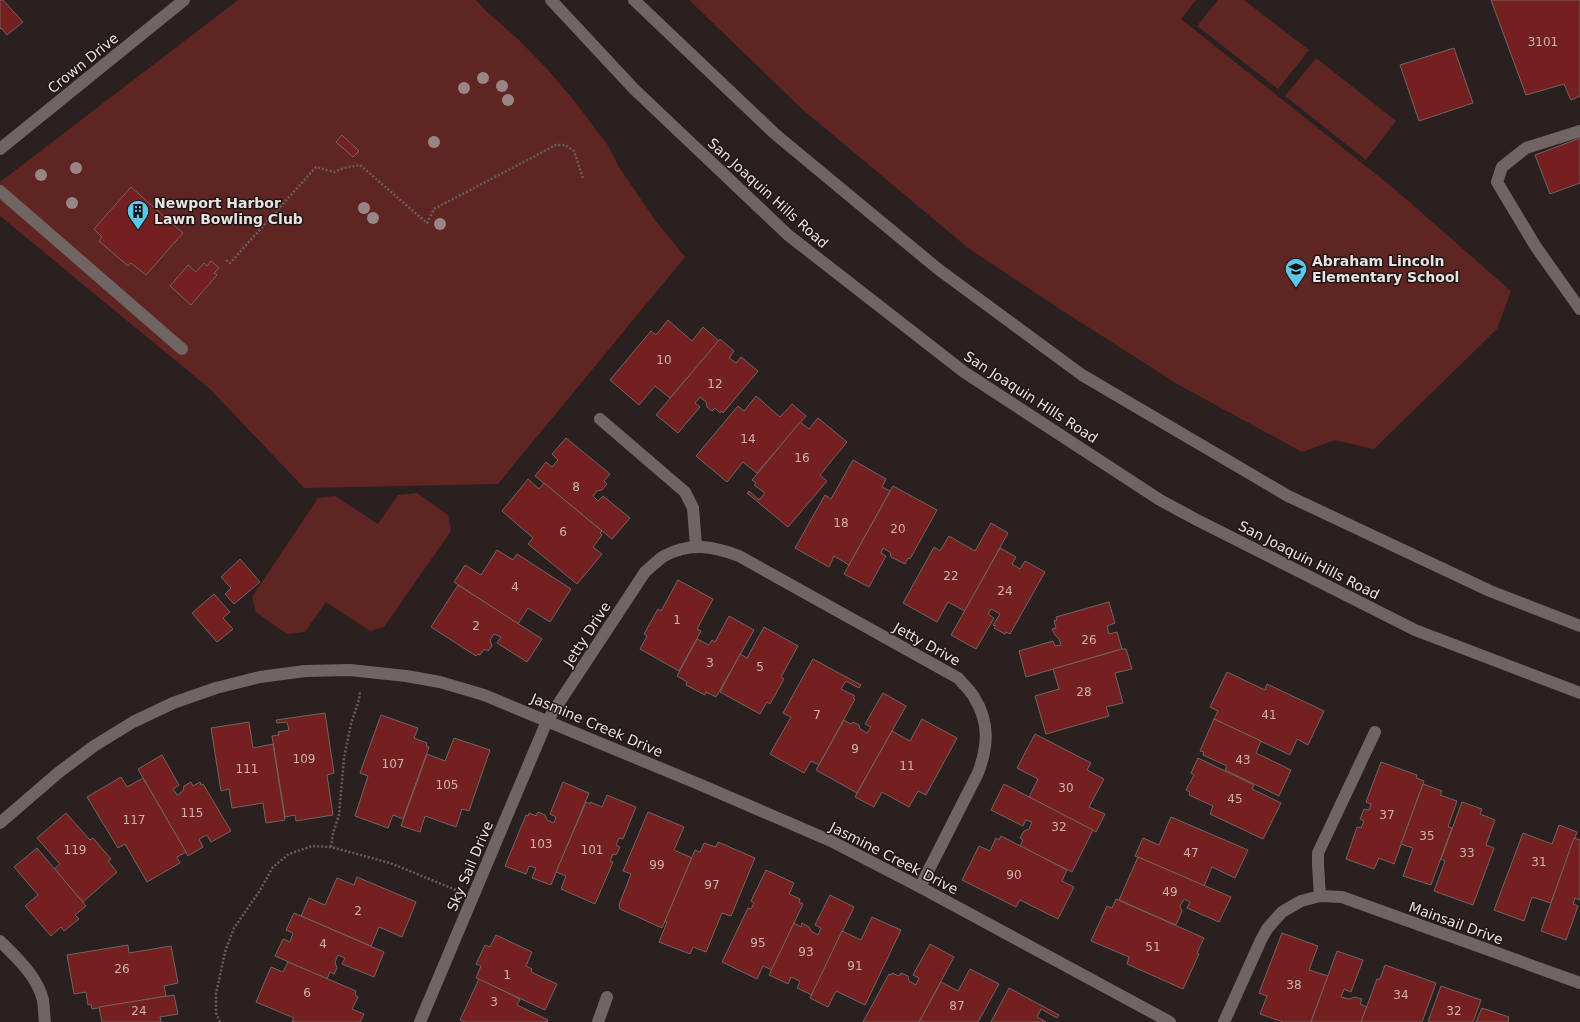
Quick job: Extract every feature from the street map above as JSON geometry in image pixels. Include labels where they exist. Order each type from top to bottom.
[{"type":"street","name":"Crown Drive","points":[[0,149],[184,0]]},
{"type":"street","name":"San Joaquin Hills Road","points":[[551,0],[634,89],[788,235],[964,372],[1160,500],[1197,520],[1414,630],[1580,693]]},
{"type":"street","points":[[634,0],[775,134],[938,269],[1082,375],[1288,496],[1490,591],[1580,626]]},
{"type":"street","points":[[1580,131],[1526,148],[1502,167],[1497,182],[1536,247],[1580,308]]},
{"type":"street","points":[[0,191],[182,349]]},
{"type":"street","points":[[600,419],[685,492],[693,508],[696,546]]},
{"type":"street","name":"Jetty Drive","points":[[547,721],[645,572],[663,557],[678,550],[696,546],[720,548],[739,556],[958,678],[974,696],[983,714],[986,734],[985,754],[978,773],[920,887]]},
{"type":"street","name":"Jasmine Creek Drive","points":[[0,823],[58,773],[94,746],[132,722],[173,703],[216,688],[260,677],[305,671],[361,671],[391,673],[440,682],[484,695],[831,841],[920,887],[1170,1022]]},
{"type":"street","name":"Sky Sail Drive","points":[[420,1022],[547,721]]},
{"type":"street","points":[[1320,896],[1318,852],[1375,732]]},
{"type":"street","name":"Mainsail Drive","points":[[1224,1022],[1267,929],[1282,912],[1301,901],[1320,896],[1342,897],[1580,984]]},
{"type":"street","points":[[0,941],[24,965],[33,978],[43,1000],[45,1022]]},
{"type":"street","points":[[598,1022],[607,997]]},
{"type":"path","points":[[226,260],[230,264],[316,167],[334,172],[344,168],[360,165],[427,223],[434,208],[556,146],[565,145],[574,151],[583,178]]},
{"type":"path","points":[[331,847],[333,832],[338,816],[344,758],[351,724],[359,700],[361,671]]},
{"type":"path","points":[[220,1022],[216,1013],[216,994],[225,952],[234,928],[259,892],[273,867],[289,854],[312,846],[331,847],[390,863],[473,897]]},
{"type":"shaded area","points":[[238,0],[476,0],[486,11],[517,38],[549,71],[575,102],[607,144],[619,167],[655,220],[685,257],[498,484],[304,488],[210,389],[0,216],[0,182]]},
{"type":"shaded area","name":"Abraham Lincoln Elementary School","points":[[689,0],[1196,0],[1181,19],[1397,191],[1511,291],[1497,329],[1374,449],[1335,440],[1302,452],[1179,385],[968,248],[802,109]]},
{"type":"shaded area","points":[[1218,0],[1244,0],[1309,50],[1278,89],[1197,26]]},
{"type":"shaded area","points":[[1316,58],[1396,121],[1366,160],[1285,96]]},
{"type":"shaded area","points":[[417,493],[448,515],[451,531],[384,627],[370,631],[326,602],[305,632],[287,634],[256,612],[252,597],[318,498],[335,496],[378,524],[398,495]]},
{"type":"building","points":[[0,0],[3,0],[23,22],[7,35],[1,28],[0,29]]},
{"type":"building","points":[[1491,0],[1580,0],[1580,96],[1571,100],[1564,84],[1526,95]]},
{"type":"building","points":[[1454,48],[1473,103],[1419,121],[1400,65]]},
{"type":"building","points":[[342,135],[359,151],[353,157],[336,142]]},
{"type":"building","points":[[1580,138],[1580,183],[1550,194],[1535,155]]},
{"type":"building","name":"Newport Harbor Lawn Bowling Club","points":[[131,187],[183,233],[146,275],[131,263],[128,266],[99,241],[102,237],[94,229]]},
{"type":"building","points":[[211,261],[219,268],[214,273],[217,275],[191,305],[170,286],[188,265],[196,272],[204,263],[207,266]]},
{"type":"building","points":[[668,320],[692,341],[703,327],[719,341],[670,398],[655,386],[639,405],[610,380],[651,331],[656,335]]},
{"type":"building","points":[[720,339],[734,351],[729,358],[736,363],[741,357],[758,371],[723,413],[721,411],[720,413],[715,408],[712,411],[707,407],[706,402],[700,397],[695,403],[700,407],[678,433],[656,415]]},
{"type":"building","points":[[756,396],[780,417],[792,404],[806,416],[757,473],[743,462],[727,482],[696,456],[738,406],[744,411]]},
{"type":"building","points":[[818,418],[847,442],[820,475],[827,481],[788,527],[747,493],[749,491],[759,500],[765,493],[754,485],[756,483],[752,480],[800,422],[809,429]]},
{"type":"building","points":[[566,438],[610,474],[604,481],[607,484],[602,490],[597,491],[593,496],[598,501],[603,496],[630,518],[612,539],[535,476],[546,462],[552,467],[558,460],[552,454]]},
{"type":"building","points":[[853,460],[886,479],[882,487],[890,491],[849,565],[834,556],[829,567],[795,548],[825,495],[831,499]]},
{"type":"building","points":[[528,479],[539,489],[544,483],[602,531],[600,533],[602,535],[593,547],[602,554],[577,584],[528,544],[533,538],[502,511]]},
{"type":"building","points":[[893,486],[937,510],[910,559],[908,558],[905,564],[891,557],[890,552],[883,548],[881,553],[886,556],[869,587],[844,574]]},
{"type":"building","points":[[991,523],[1008,533],[965,611],[948,602],[937,622],[903,603],[934,547],[940,551],[949,536],[975,551]]},
{"type":"building","points":[[1000,548],[1016,557],[1012,564],[1020,569],[1025,561],[1045,572],[1010,634],[1006,632],[1005,634],[994,628],[996,626],[993,625],[1000,614],[991,609],[988,614],[994,618],[976,649],[951,635]]},
{"type":"building","points":[[497,550],[513,560],[517,554],[571,589],[550,622],[528,608],[518,624],[454,582],[465,565],[481,575]]},
{"type":"building","points":[[240,559],[260,582],[234,604],[225,594],[231,588],[221,577]]},
{"type":"building","points":[[678,580],[713,599],[697,629],[701,631],[679,671],[640,649],[647,636],[644,634],[658,609],[661,611]]},
{"type":"building","points":[[458,585],[542,639],[527,662],[497,643],[501,637],[494,634],[490,640],[492,646],[488,651],[484,649],[480,655],[478,654],[476,656],[431,627]]},
{"type":"building","points":[[214,594],[230,612],[223,618],[233,629],[217,642],[192,613]]},
{"type":"building","points":[[1109,602],[1115,623],[1107,626],[1109,634],[1117,632],[1122,649],[1026,677],[1019,651],[1053,641],[1055,646],[1061,645],[1052,629],[1056,628],[1054,621],[1057,620],[1056,617]]},
{"type":"building","points":[[729,616],[754,630],[716,697],[706,692],[705,695],[686,685],[687,682],[677,676],[697,639],[709,645],[712,640],[715,642]]},
{"type":"building","points":[[764,627],[798,646],[781,677],[784,679],[770,704],[767,702],[760,714],[720,692],[740,654],[747,658]]},
{"type":"building","points":[[1126,649],[1132,669],[1115,673],[1123,703],[1106,707],[1109,716],[1046,734],[1035,696],[1059,689],[1053,669]]},
{"type":"building","points":[[813,659],[861,685],[859,688],[846,681],[841,689],[855,696],[853,698],[855,699],[819,765],[811,761],[804,773],[770,754],[791,717],[783,713]]},
{"type":"building","points":[[1227,672],[1265,690],[1267,684],[1324,711],[1308,745],[1297,739],[1290,755],[1214,719],[1218,711],[1210,707]]},
{"type":"building","points":[[883,693],[906,706],[857,793],[816,770],[844,720],[851,724],[853,722],[859,725],[860,729],[867,733],[871,727],[865,724]]},
{"type":"building","points":[[325,713],[334,773],[327,775],[333,815],[296,821],[295,815],[285,817],[272,736],[279,735],[278,732],[289,730],[287,722],[277,723],[276,720]]},
{"type":"building","points":[[381,715],[418,728],[414,738],[427,743],[426,746],[429,747],[403,819],[393,815],[388,828],[355,816],[368,776],[360,773]]},
{"type":"building","points":[[922,719],[957,738],[926,795],[918,791],[909,807],[882,792],[874,807],[855,797],[892,731],[910,741]]},
{"type":"building","points":[[1214,719],[1261,741],[1256,753],[1291,770],[1279,796],[1225,770],[1227,766],[1203,755],[1204,752],[1200,751]]},
{"type":"building","points":[[249,722],[253,748],[273,744],[285,820],[266,823],[263,803],[232,808],[229,789],[221,791],[211,728]]},
{"type":"building","points":[[1035,734],[1091,763],[1087,770],[1104,779],[1089,807],[1105,814],[1096,832],[1029,797],[1038,779],[1017,768]]},
{"type":"building","points":[[454,738],[490,750],[469,811],[462,809],[456,827],[425,816],[420,832],[401,826],[427,754],[445,761]]},
{"type":"building","points":[[162,755],[179,785],[173,789],[177,795],[183,791],[184,786],[191,782],[193,786],[200,782],[201,785],[203,784],[231,831],[211,842],[207,835],[199,839],[203,847],[188,856],[138,769]]},
{"type":"building","points":[[1198,758],[1254,785],[1252,789],[1281,803],[1263,839],[1210,814],[1213,806],[1189,795],[1190,792],[1186,790],[1194,775],[1191,773]]},
{"type":"building","points":[[1381,762],[1417,775],[1416,778],[1424,781],[1394,864],[1379,858],[1374,869],[1346,859],[1357,827],[1361,828],[1364,821],[1360,819],[1364,809],[1369,810],[1371,804],[1366,802]]},
{"type":"building","points":[[121,777],[127,787],[143,778],[186,852],[177,857],[180,863],[147,882],[125,844],[118,848],[87,797]]},
{"type":"building","points":[[563,782],[589,793],[551,885],[532,878],[536,868],[529,866],[526,874],[505,866],[526,815],[528,816],[529,813],[536,816],[538,812],[545,815],[547,820],[554,823],[556,817],[550,814]]},
{"type":"building","points":[[1004,784],[1093,830],[1072,872],[1020,846],[1023,840],[1020,838],[1024,831],[1029,829],[1032,822],[1026,820],[1023,826],[991,810]]},
{"type":"building","points":[[1423,784],[1442,791],[1440,795],[1457,801],[1448,827],[1452,828],[1431,885],[1403,876],[1413,848],[1401,844]]},
{"type":"building","points":[[607,795],[636,807],[623,839],[619,838],[616,845],[620,847],[616,855],[613,854],[610,861],[613,862],[595,904],[561,889],[566,876],[556,872],[586,802],[602,807]]},
{"type":"building","points":[[1462,802],[1482,809],[1480,814],[1495,820],[1486,845],[1494,848],[1473,905],[1434,891],[1445,861],[1441,859]]},
{"type":"building","points":[[648,812],[684,827],[674,850],[692,858],[662,928],[620,909],[619,905],[631,874],[623,871]]},
{"type":"building","points":[[66,813],[90,840],[93,838],[111,859],[108,861],[117,872],[83,902],[54,869],[60,864],[37,838]]},
{"type":"building","points":[[1171,817],[1248,850],[1235,878],[1212,867],[1204,886],[1135,856],[1143,838],[1159,845]]},
{"type":"building","points":[[1559,825],[1577,832],[1551,903],[1532,897],[1524,921],[1494,910],[1523,833],[1552,844]]},
{"type":"building","points":[[1001,836],[1067,870],[1062,881],[1074,887],[1058,919],[1020,900],[1016,907],[962,880],[979,846],[990,851],[996,838],[999,840]]},
{"type":"building","points":[[1574,838],[1580,840],[1580,900],[1575,898],[1573,904],[1578,906],[1566,940],[1541,931]]},
{"type":"building","points":[[718,842],[755,858],[731,916],[722,913],[706,952],[693,947],[690,954],[659,942],[667,922],[665,921],[695,850],[700,852],[704,843],[716,847]]},
{"type":"building","points":[[37,848],[86,906],[75,915],[79,919],[64,931],[61,927],[51,936],[25,906],[38,895],[14,867]]},
{"type":"building","points":[[1138,857],[1231,897],[1219,922],[1187,908],[1190,902],[1184,899],[1180,906],[1182,911],[1176,925],[1119,900]]},
{"type":"building","points":[[766,870],[794,883],[789,894],[800,899],[799,902],[803,904],[772,970],[763,966],[757,979],[722,962],[748,908],[751,909],[754,903],[751,901]]},
{"type":"building","points":[[357,877],[416,902],[402,937],[379,927],[371,946],[301,916],[309,898],[325,905],[337,878],[354,885]]},
{"type":"building","points":[[830,895],[854,907],[812,995],[797,988],[800,981],[791,977],[788,984],[769,975],[794,923],[801,927],[802,923],[818,935],[821,928],[815,925]]},
{"type":"building","points":[[1116,899],[1204,938],[1197,953],[1199,954],[1183,989],[1127,964],[1129,957],[1091,941],[1107,906],[1112,908]]},
{"type":"building","points":[[294,913],[384,952],[374,977],[342,964],[345,958],[338,955],[335,962],[337,968],[334,974],[330,972],[327,979],[275,956],[283,939],[290,942],[293,933],[286,930]]},
{"type":"building","points":[[872,917],[901,930],[865,1005],[836,991],[828,1007],[810,998],[842,931],[861,940]]},
{"type":"building","points":[[1282,933],[1318,946],[1309,970],[1328,976],[1311,1022],[1283,1022],[1260,1014],[1267,996],[1259,993]]},
{"type":"building","points":[[496,935],[532,952],[526,966],[532,969],[531,972],[557,984],[545,1010],[476,978],[481,966],[476,964],[485,945],[490,947]]},
{"type":"building","points":[[930,944],[954,957],[919,1022],[863,1022],[889,974],[891,975],[892,973],[899,976],[901,973],[908,976],[909,981],[916,985],[919,978],[913,975]]},
{"type":"building","points":[[128,945],[129,953],[171,946],[178,983],[164,986],[166,996],[92,1009],[91,1004],[88,1005],[86,992],[74,994],[67,955]]},
{"type":"building","points":[[1337,951],[1363,960],[1351,992],[1344,989],[1341,997],[1349,999],[1355,997],[1362,999],[1360,1004],[1367,1007],[1361,1022],[1311,1022]]},
{"type":"building","points":[[288,962],[356,991],[355,995],[358,997],[352,1009],[364,1014],[360,1022],[292,1022],[294,1018],[256,1002],[271,967],[283,972]]},
{"type":"building","points":[[1385,965],[1436,983],[1422,1022],[1361,1022],[1377,979],[1380,979]]},
{"type":"building","points":[[970,969],[999,984],[978,1022],[919,1022],[941,982],[958,991]]},
{"type":"building","points":[[479,979],[520,999],[517,1005],[548,1020],[547,1022],[465,1022],[460,1020]]},
{"type":"building","points":[[1441,986],[1481,1000],[1473,1022],[1428,1022]]},
{"type":"building","points":[[1009,988],[1059,1015],[1057,1018],[1041,1009],[1037,1017],[1046,1022],[991,1022]]},
{"type":"building","points":[[174,995],[178,1014],[160,1017],[161,1022],[102,1022],[99,1007]]},
{"type":"building","points":[[1482,1008],[1509,1017],[1508,1022],[1476,1022]]},
{"type":"place","name":"Newport Harbor Lawn Bowling Club","points":[[138,230]]},
{"type":"place","name":"Abraham Lincoln Elementary School","points":[[1296,288]]}]
